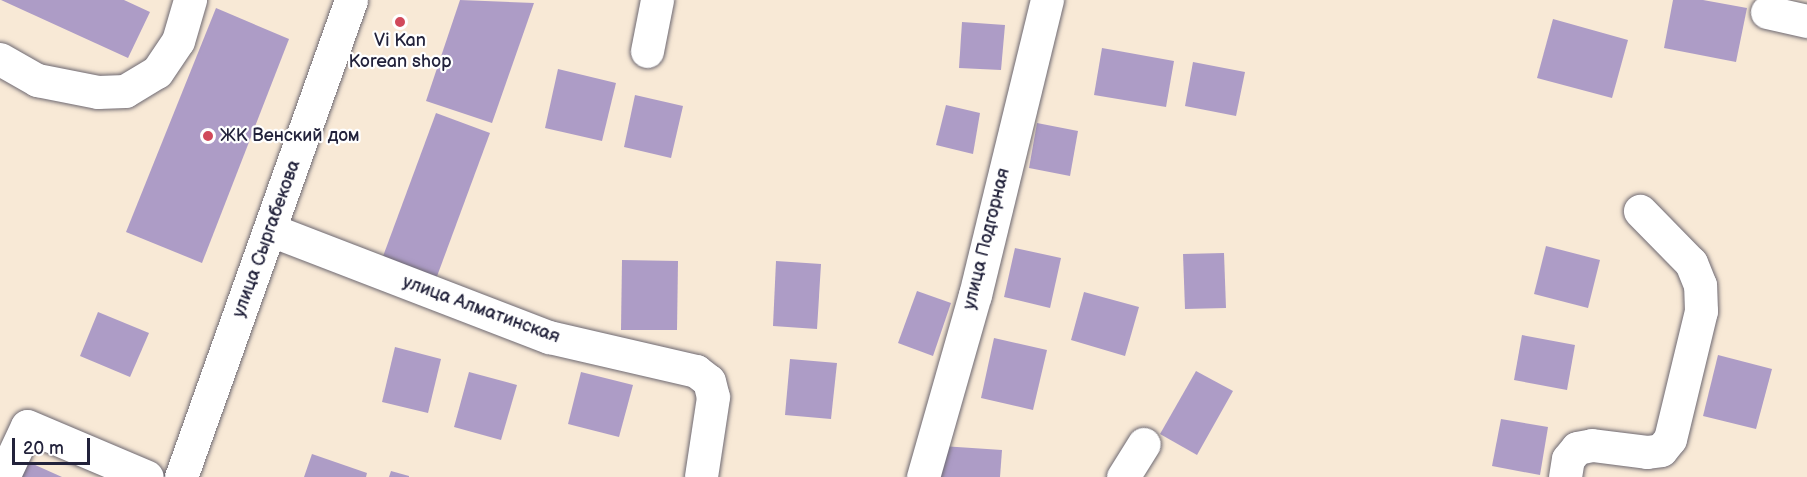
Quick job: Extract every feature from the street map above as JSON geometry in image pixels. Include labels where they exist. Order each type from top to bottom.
[{"type":"street","points":[[0,59],[38,80],[98,92],[125,91],[158,72],[178,41],[190,0]]},
{"type":"street","name":"улица Сыргабекова","points":[[181,477],[271,230],[350,0]]},
{"type":"street","points":[[647,51],[657,0]]},
{"type":"street","name":"улица Подгорная","points":[[923,477],[975,295],[1047,0]]},
{"type":"street","points":[[1767,12],[1807,21]]},
{"type":"street","points":[[1565,477],[1568,459],[1577,448],[1592,446],[1647,452],[1661,450],[1670,439],[1701,311],[1700,285],[1691,263],[1640,211]]},
{"type":"street","name":"улица Алматинская","points":[[271,230],[549,337],[696,371],[709,381],[713,396],[701,476]]},
{"type":"street","points":[[3,477],[27,426],[147,477]]},
{"type":"street","points":[[1124,477],[1144,444]]},
{"type":"building","points":[[1,0],[124,0],[150,12],[128,58]]},
{"type":"building","points":[[460,0],[534,3],[492,123],[426,101]]},
{"type":"building","points":[[1673,0],[1703,0],[1747,8],[1736,62],[1664,48]]},
{"type":"building","name":"ЖК Венский дом","points":[[216,8],[289,39],[202,263],[126,232]]},
{"type":"building","points":[[1553,19],[1628,40],[1612,98],[1537,78]]},
{"type":"building","points":[[962,22],[1005,25],[1001,70],[959,68]]},
{"type":"building","points":[[1102,48],[1174,61],[1166,107],[1094,95]]},
{"type":"building","points":[[1193,62],[1245,72],[1236,116],[1185,106]]},
{"type":"building","points":[[558,69],[616,83],[602,141],[545,128]]},
{"type":"building","points":[[635,95],[683,106],[671,158],[624,147]]},
{"type":"building","points":[[946,105],[980,113],[973,154],[936,145]]},
{"type":"building","points":[[436,113],[490,133],[436,279],[382,259]]},
{"type":"building","points":[[1037,123],[1078,131],[1070,176],[1029,168]]},
{"type":"building","points":[[1546,246],[1600,260],[1588,308],[1534,294]]},
{"type":"building","points":[[1015,248],[1061,258],[1050,308],[1004,297]]},
{"type":"building","points":[[1224,253],[1226,308],[1185,309],[1183,254]]},
{"type":"building","points":[[622,260],[678,261],[677,330],[621,330]]},
{"type":"building","points":[[776,261],[821,264],[817,329],[773,326]]},
{"type":"building","points":[[917,291],[951,303],[933,356],[898,343]]},
{"type":"building","points":[[1084,292],[1139,307],[1125,356],[1071,340]]},
{"type":"building","points":[[98,312],[149,333],[130,377],[80,356]]},
{"type":"building","points":[[1522,335],[1575,345],[1567,390],[1514,380]]},
{"type":"building","points":[[994,338],[1047,350],[1033,410],[981,398]]},
{"type":"building","points":[[395,347],[441,359],[428,413],[382,402]]},
{"type":"building","points":[[1718,355],[1772,369],[1756,429],[1703,416]]},
{"type":"building","points":[[790,359],[837,363],[831,419],[785,415]]},
{"type":"building","points":[[1196,371],[1233,391],[1197,455],[1160,434]]},
{"type":"building","points":[[469,372],[517,385],[501,440],[454,427]]},
{"type":"building","points":[[581,372],[633,385],[619,437],[568,424]]},
{"type":"building","points":[[1501,419],[1548,427],[1540,475],[1492,466]]},
{"type":"building","points":[[942,446],[1002,450],[1000,477],[940,477]]},
{"type":"building","points":[[312,454],[367,473],[366,477],[304,477]]},
{"type":"building","points":[[24,460],[62,477],[17,477]]},
{"type":"building","points":[[391,471],[409,476],[409,477],[389,477]]},
{"type":"place","name":"Vi Kan Korean shop","points":[[400,22]]},
{"type":"place","name":"ЖК Венский дом","points":[[208,136]]}]
